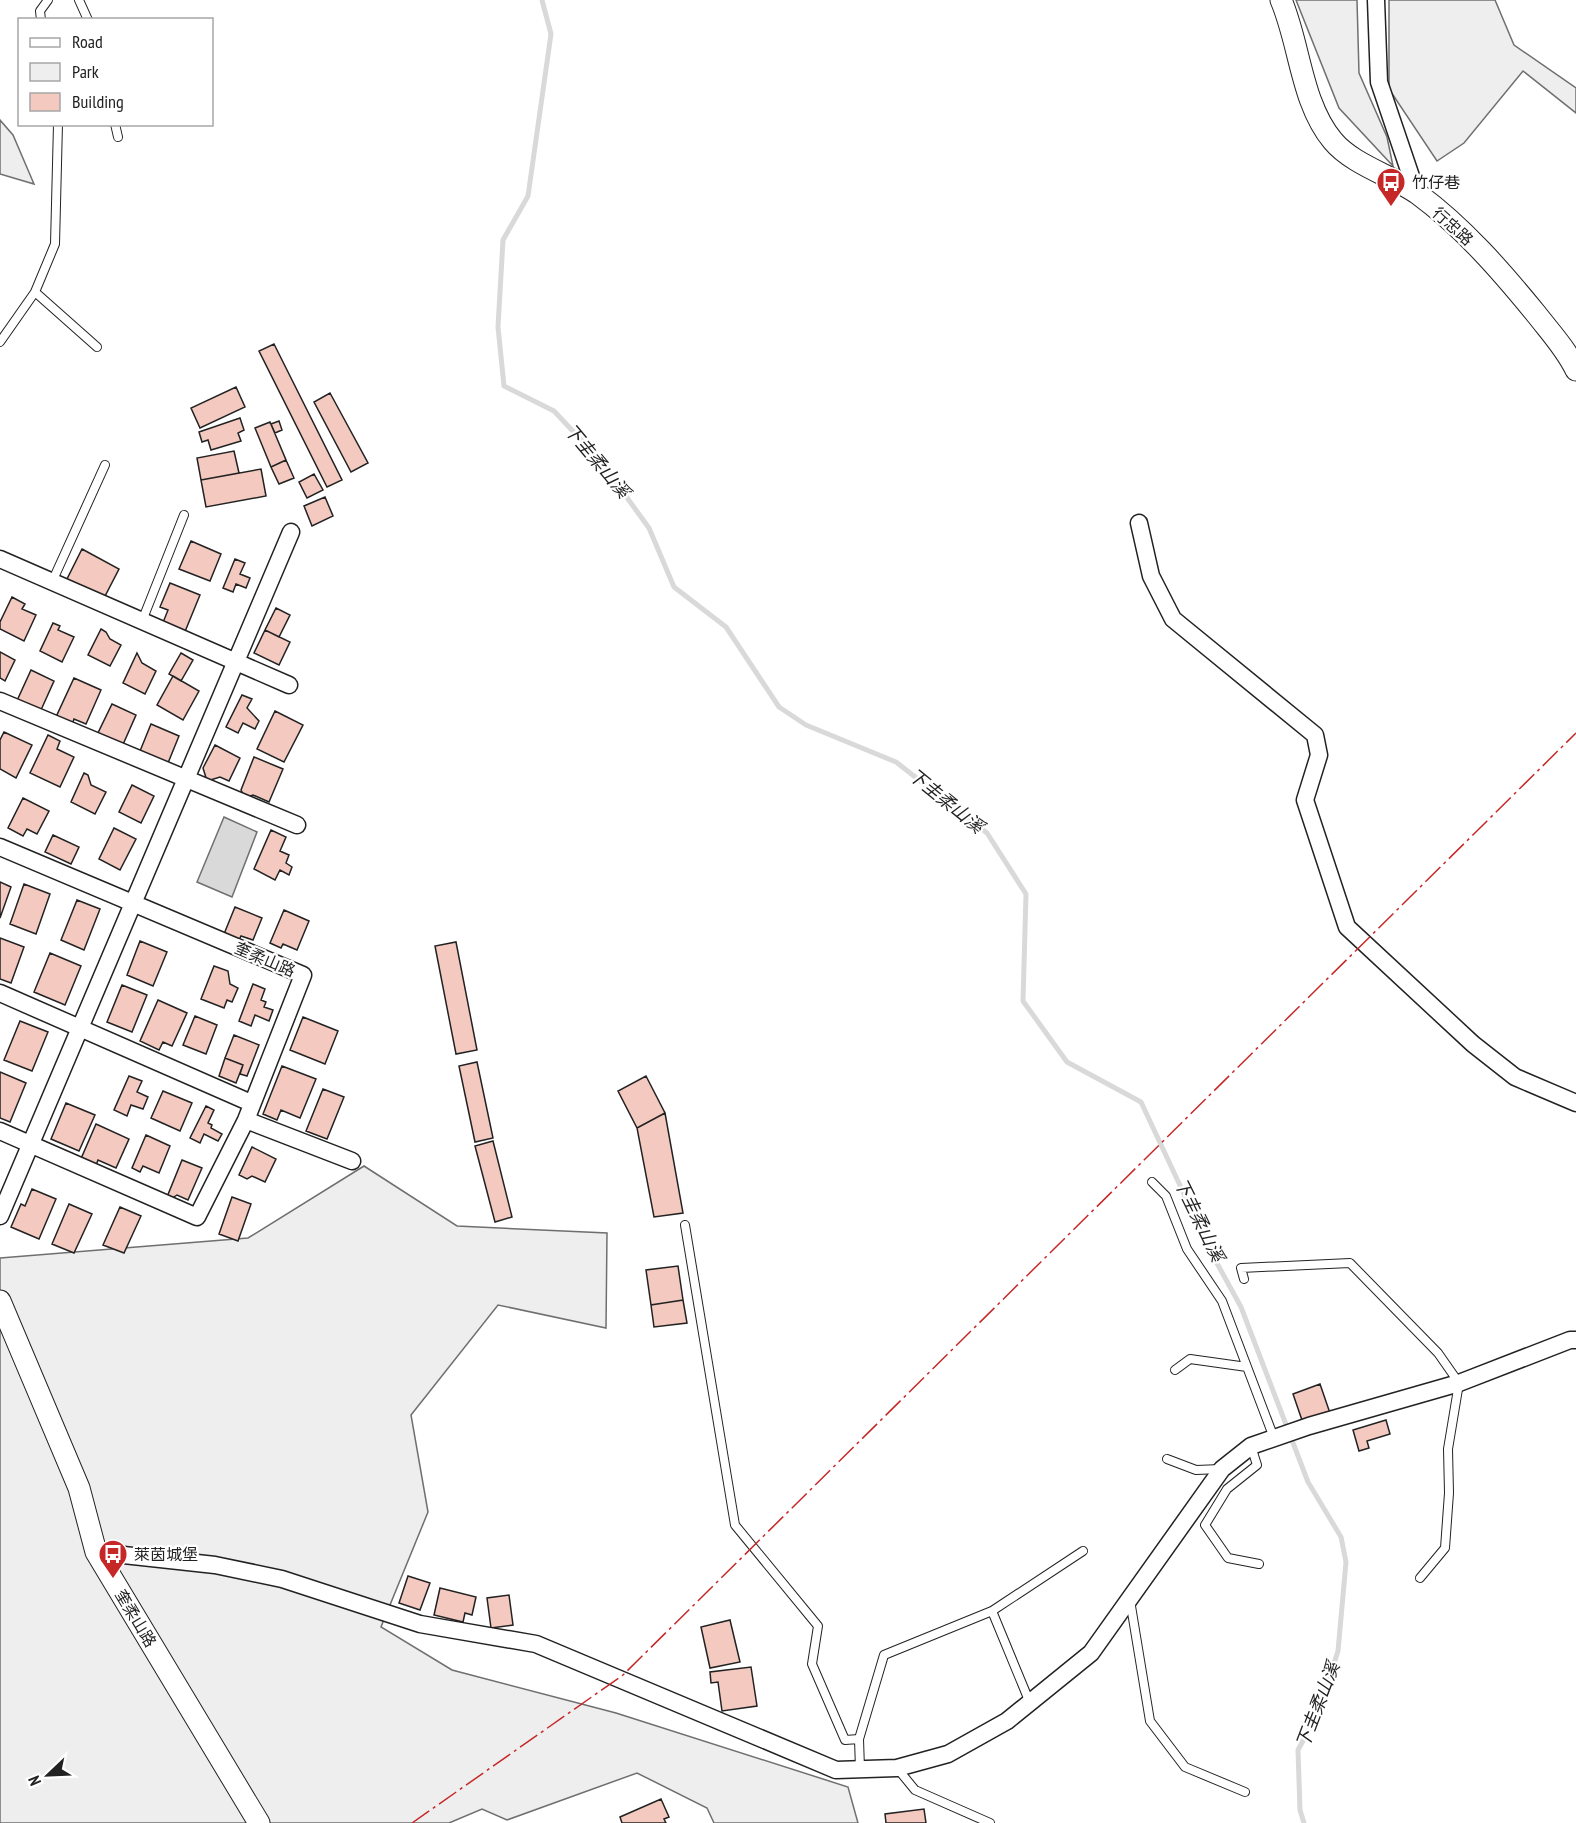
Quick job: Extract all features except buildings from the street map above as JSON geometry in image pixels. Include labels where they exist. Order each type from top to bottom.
[{"type":"street","name":"行忠路","points":[[1281,0],[1319,121],[1334,143],[1361,163],[1417,194],[1467,236],[1568,353],[1576,370]]},
{"type":"street","points":[[1376,0],[1379,81],[1417,194]]},
{"type":"street","points":[[1139,523],[1151,576],[1173,620],[1315,735],[1319,755],[1305,800],[1347,927],[1473,1044],[1515,1077],[1576,1103]]},
{"type":"street","points":[[0,1216],[291,532]]},
{"type":"street","points":[[0,559],[289,685]]},
{"type":"street","points":[[0,701],[297,825]]},
{"type":"street","name":"奎柔山路","points":[[0,847],[303,975],[246,1120],[197,1217],[0,1131]]},
{"type":"street","points":[[0,993],[251,1103]]},
{"type":"street","points":[[246,1120],[352,1161]]},
{"type":"street","name":"奎柔山路","points":[[0,1301],[79,1488],[96,1552],[259,1823]]},
{"type":"street","points":[[96,1552],[214,1565],[270,1576],[420,1624],[536,1644],[836,1770],[897,1768],[948,1754],[1007,1721],[1091,1653],[1222,1469],[1251,1446],[1309,1426],[1459,1383],[1570,1340],[1576,1340]]},
{"type":"lane","points":[[41,18],[40,11],[48,0]]},
{"type":"lane","points":[[79,0],[87,18]]},
{"type":"lane","points":[[0,342],[35,292],[55,244],[58,126]]},
{"type":"lane","points":[[115,126],[118,137]]},
{"type":"lane","points":[[35,292],[98,346]]},
{"type":"lane","points":[[52,582],[105,465]]},
{"type":"lane","points":[[142,621],[184,515]]},
{"type":"lane","points":[[1152,1182],[1166,1196],[1187,1249],[1222,1301],[1247,1367],[1280,1437]]},
{"type":"lane","points":[[685,1226],[735,1525],[818,1626],[812,1664],[845,1740],[859,1739]]},
{"type":"lane","points":[[1244,1278],[1241,1268],[1350,1263],[1438,1353],[1459,1383],[1448,1449],[1449,1493],[1445,1548],[1420,1578]]},
{"type":"lane","points":[[1175,1370],[1190,1359],[1247,1367]]},
{"type":"lane","points":[[1251,1446],[1257,1465],[1227,1489],[1205,1525],[1228,1558],[1259,1564]]},
{"type":"lane","points":[[1167,1459],[1196,1470],[1222,1469]]},
{"type":"lane","points":[[860,1769],[859,1739],[884,1655],[992,1611],[1083,1551]]},
{"type":"lane","points":[[1130,1599],[1150,1721],[1185,1767],[1245,1792]]},
{"type":"lane","points":[[992,1611],[1030,1703]]},
{"type":"lane","points":[[897,1768],[915,1790],[990,1823]]},
{"type":"green space","points":[[1296,0],[1357,0],[1359,73],[1387,137],[1393,166],[1339,108]]},
{"type":"green space","points":[[1389,0],[1495,0],[1514,45],[1576,88],[1576,113],[1523,71],[1464,143],[1437,161],[1389,89]]},
{"type":"green space","points":[[0,120],[13,135],[34,184],[0,174]]},
{"type":"green space","points":[[364,1166],[457,1226],[607,1233],[606,1328],[498,1305],[411,1415],[428,1512],[381,1627],[452,1670],[616,1713],[848,1787],[858,1823],[714,1823],[707,1808],[637,1773],[507,1820],[482,1809],[449,1823],[0,1823],[0,1258],[248,1238]]},
{"type":"shaded area","points":[[224,817],[257,832],[232,897],[197,882]]},
{"type":"waterway","name":"下圭柔山溪","points":[[542,0],[551,34],[528,196],[503,240],[498,327],[504,386],[554,411],[599,459],[649,528],[674,587],[726,627],[779,707],[806,725],[896,762],[987,833],[1026,894],[1023,1001],[1067,1062],[1141,1102],[1213,1256],[1241,1307],[1308,1482],[1341,1537],[1346,1562],[1338,1651],[1318,1713],[1298,1750],[1300,1810],[1304,1823]]},
{"type":"power","points":[[412,1823],[623,1675],[1576,733]]},
{"type":"place","name":"竹仔巷","points":[[1391,208]]},
{"type":"place","name":"萊茵城堡","points":[[113,1580]]}]
